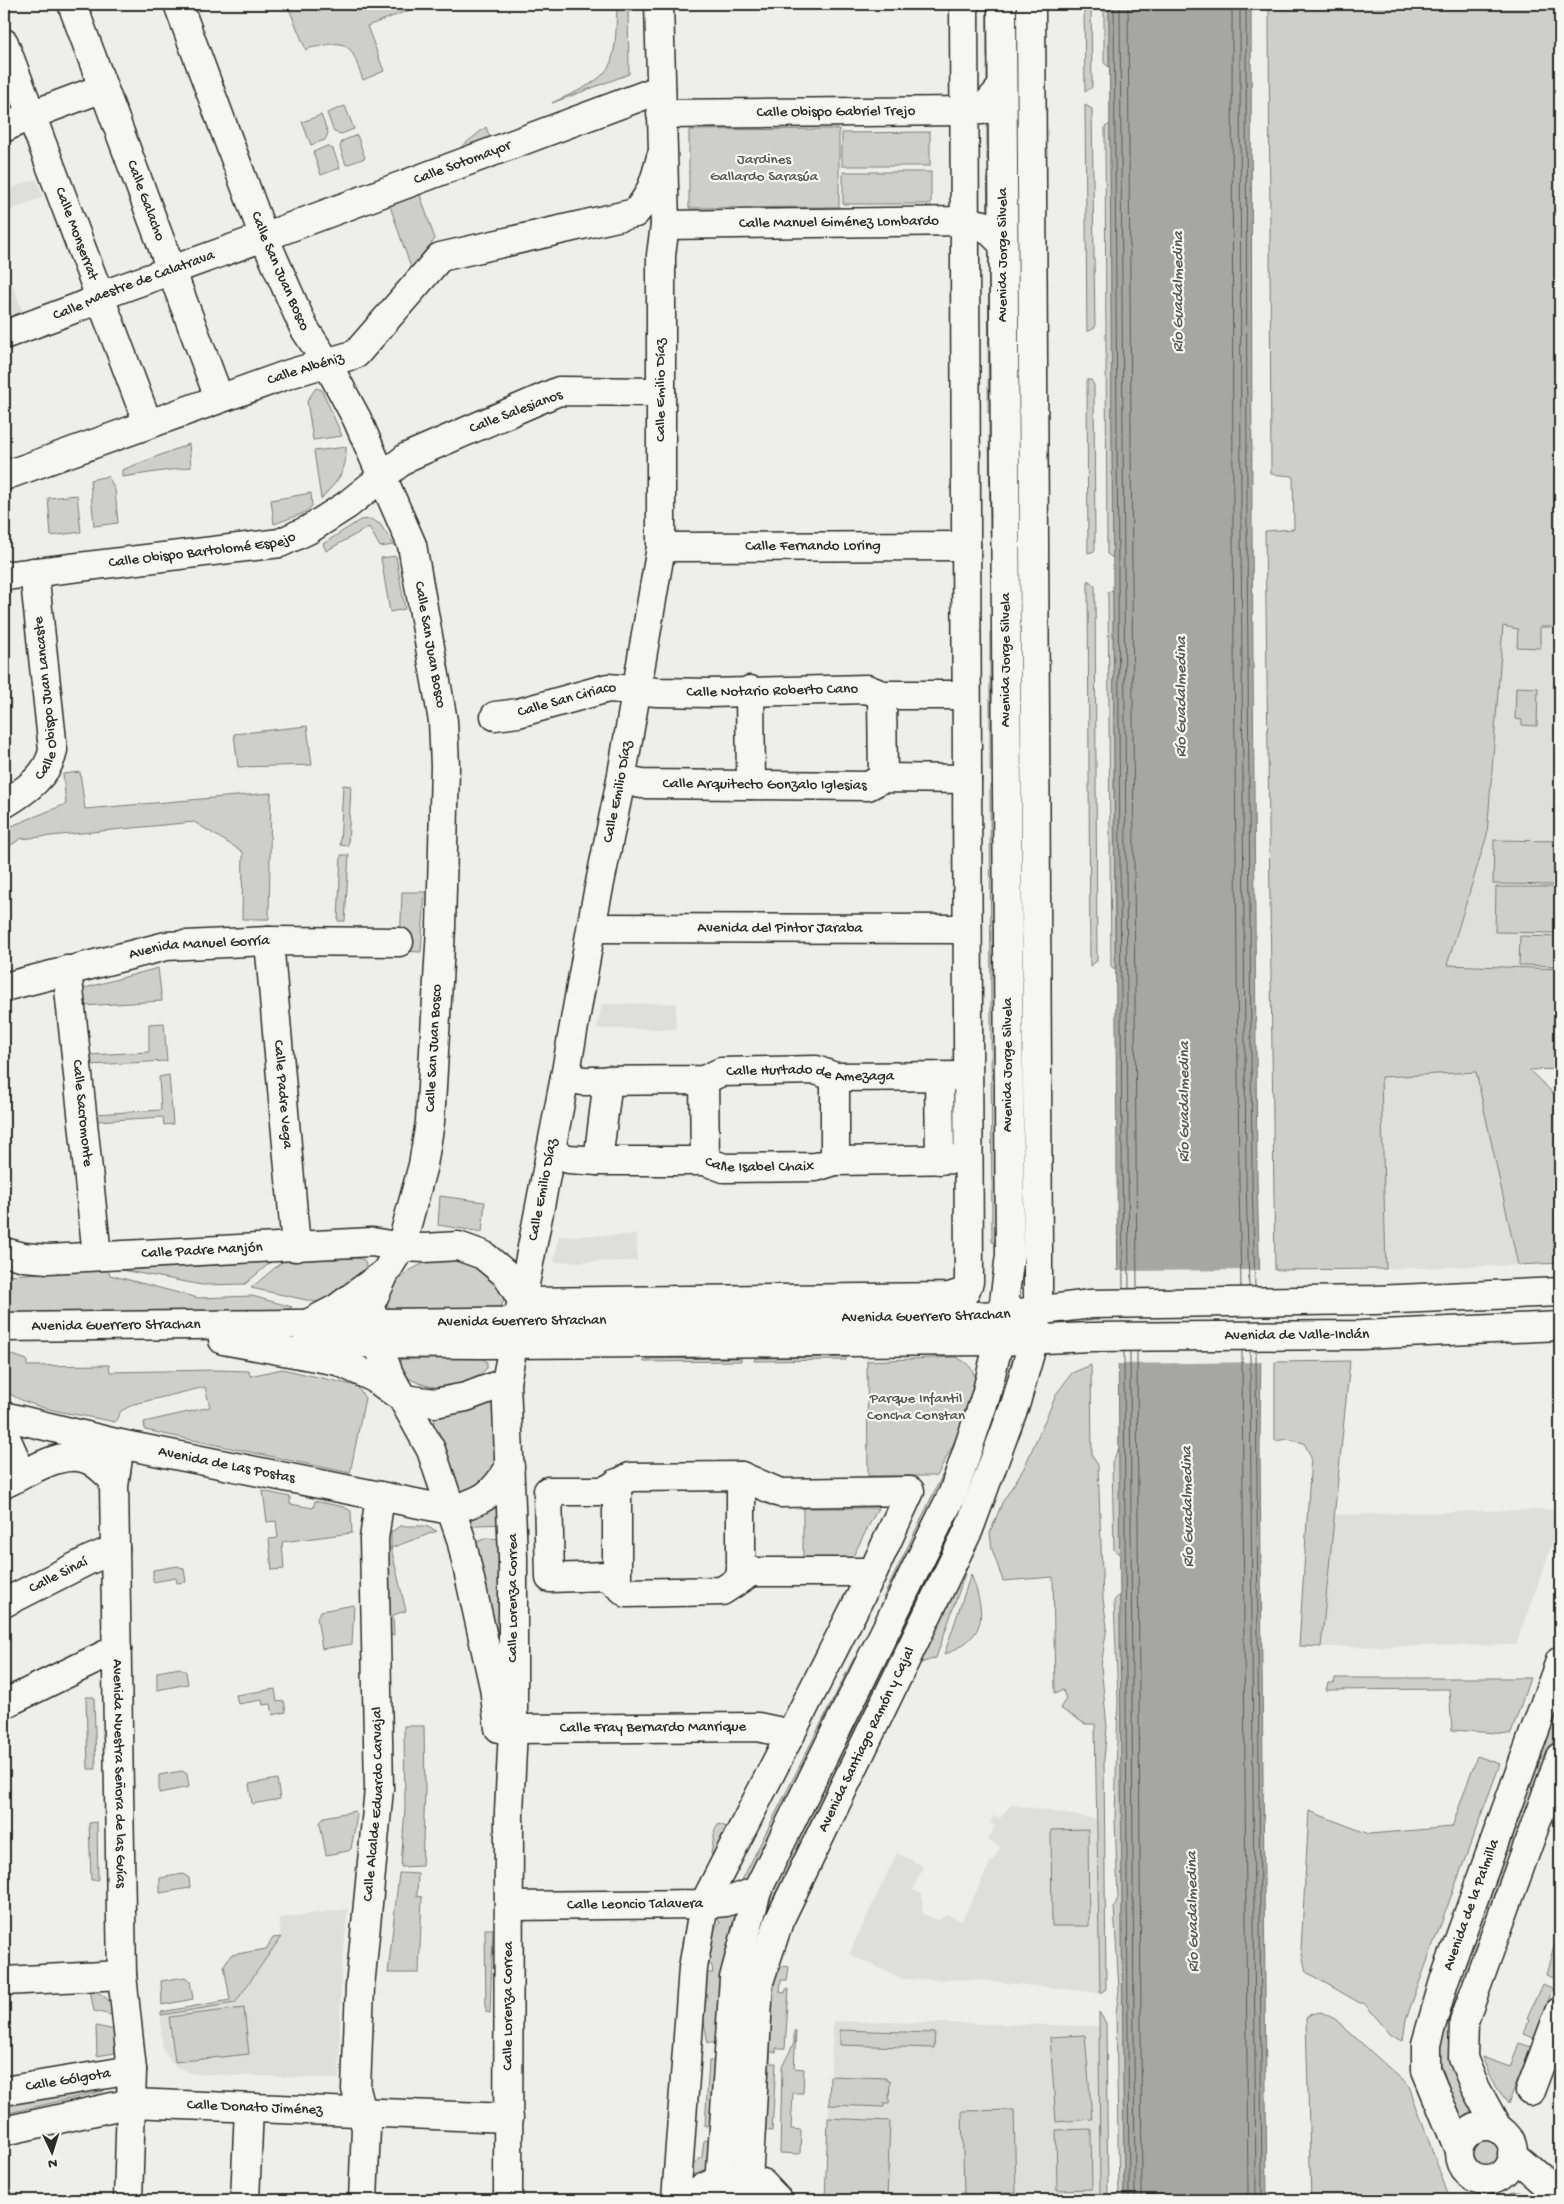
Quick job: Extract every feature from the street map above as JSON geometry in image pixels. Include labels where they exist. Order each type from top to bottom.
[{"type":"street","name":"Calle Galacho","points":[[72,4],[219,398]]},
{"type":"street","name":"Calle San Juan Bosco","points":[[178,4],[264,237],[304,328],[328,363],[356,420],[412,546],[443,721],[441,928],[430,1122],[419,1184],[400,1247],[370,1305],[375,1334]]},
{"type":"street","name":"Calle Emilio Díaz","points":[[518,1323],[638,690],[662,547],[661,255],[666,225],[662,155],[659,4]]},
{"type":"street","points":[[964,4],[968,1160]]},
{"type":"street","name":"Avenida Jorge Silvela","points":[[1001,1328],[1010,1255],[1002,4]]},
{"type":"street","name":"Avenida Jorge Silvela","points":[[1031,4],[1038,1311]]},
{"type":"street","name":"Calle Monserrat","points":[[4,43],[148,424]]},
{"type":"street","name":"Calle Obispo Gabriel Trejo","points":[[661,102],[965,112],[982,110],[1002,87]]},
{"type":"street","points":[[4,128],[32,115],[103,88]]},
{"type":"street","name":"Calle Sotomayor","points":[[264,237],[661,102]]},
{"type":"street","name":"Calle Emilio Díaz","points":[[661,255],[655,237],[646,221],[635,214],[646,201],[654,183],[662,155]]},
{"type":"street","name":"Calle Albéniz","points":[[4,476],[219,398],[356,354],[440,257],[635,214]]},
{"type":"street","name":"Calle Manuel Giménez Lombardo","points":[[666,225],[964,221],[984,225],[1003,244]]},
{"type":"street","name":"Calle Maestre de Calatrava","points":[[4,335],[86,304],[100,296],[264,237]]},
{"type":"street","name":"Calle Salesianos","points":[[382,476],[406,457],[559,391],[661,392]]},
{"type":"street","name":"Calle Obispo Bartolomé Espejo","points":[[4,576],[280,543],[308,530],[347,505],[382,476]]},
{"type":"street","name":"Calle Fernando Loring","points":[[662,547],[966,546]]},
{"type":"street","name":"Calle Obispo Juan Lancaste","points":[[4,804],[26,791],[51,761],[53,750],[34,572]]},
{"type":"street","name":"Calle San Ciriaco","points":[[495,716],[518,713],[608,688],[638,690]]},
{"type":"street","name":"Calle Notario Roberto Cano","points":[[638,690],[710,693],[750,690],[866,689],[882,695],[966,695]]},
{"type":"street","points":[[750,690],[751,785]]},
{"type":"street","points":[[882,695],[883,778]]},
{"type":"street","name":"Calle Arquitecto Gonzalo Iglesias","points":[[621,780],[642,784],[868,786],[883,778],[967,779]]},
{"type":"street","name":"Avenida del Pintor Jaraba","points":[[592,928],[967,928]]},
{"type":"street","name":"Avenida Manuel Gorría","points":[[4,987],[166,946],[268,941],[398,942]]},
{"type":"street","name":"Calle Padre Vega","points":[[268,941],[296,1247]]},
{"type":"street","name":"Calle Sacromonte","points":[[67,970],[97,1256]]},
{"type":"street","name":"Calle Hurtado de Amezaga","points":[[565,1077],[583,1081],[704,1080],[722,1072],[816,1070],[834,1077],[967,1076]]},
{"type":"street","points":[[939,1076],[940,1160]]},
{"type":"street","points":[[834,1077],[834,1161]]},
{"type":"street","points":[[598,1161],[608,1080]]},
{"type":"street","points":[[704,1080],[705,1161]]},
{"type":"street","name":"Calle Isabel Chaix","points":[[551,1154],[568,1159],[598,1161],[705,1161],[724,1168],[816,1167],[834,1161],[968,1160]]},
{"type":"street","name":"Avenida Guerrero Strachan","points":[[4,1341],[223,1340],[375,1334],[518,1323],[955,1297],[965,1292],[969,1282],[968,1160]]},
{"type":"street","name":"Calle Padre Manjón","points":[[4,1252],[24,1257],[48,1259],[372,1242],[400,1247],[458,1246],[483,1255],[507,1275],[518,1323]]},
{"type":"street","points":[[305,1325],[336,1309],[385,1273]]},
{"type":"street","points":[[1038,1311],[1090,1304],[1374,1300],[1560,1292]]},
{"type":"street","name":"Avenida Guerrero Strachan","points":[[1001,1328],[1038,1311]]},
{"type":"street","name":"Avenida Santiago Ramón y Cajal","points":[[748,2190],[759,1982],[779,1922],[969,1529],[1016,1402],[1034,1339],[1038,1311]]},
{"type":"street","name":"Avenida Guerrero Strachan","points":[[518,1323],[1001,1328],[1034,1339]]},
{"type":"street","name":"Calle Lorenza Correa","points":[[508,2200],[509,1812],[513,1729],[513,1542],[506,1382],[518,1323]]},
{"type":"street","name":"Avenida Guerrero Strachan","points":[[4,1327],[305,1325],[375,1334]]},
{"type":"street","name":"Avenida de Valle-Inclán","points":[[1034,1339],[1361,1335],[1560,1326]]},
{"type":"street","name":"Avenida Santiago Ramón y Cajal","points":[[720,2190],[734,1978],[757,1891],[953,1494],[986,1395],[1001,1328]]},
{"type":"street","name":"Calle Lorenza Correa","points":[[375,1334],[389,1374],[431,1450],[461,1539],[494,1687],[509,1812]]},
{"type":"street","points":[[223,1340],[338,1361],[374,1378],[404,1399],[436,1403],[466,1397],[506,1382]]},
{"type":"street","name":"Avenida de Las Postas","points":[[4,1416],[120,1444],[450,1510]]},
{"type":"street","points":[[4,1433],[14,1456],[7,1482]]},
{"type":"street","name":"Avenida Nuestra Señora de las Guías","points":[[120,1444],[114,1480],[122,1975],[132,2070],[128,2200]]},
{"type":"street","points":[[7,1482],[54,1460],[70,1456],[93,1462],[114,1480]]},
{"type":"street","points":[[450,1510],[474,1504],[496,1489],[510,1467]]},
{"type":"street","points":[[741,1476],[741,1579]]},
{"type":"street","points":[[676,2200],[693,1968],[704,1904],[874,1572],[910,1491],[780,1493],[741,1476],[630,1477],[604,1491],[548,1491],[550,1578],[608,1576],[627,1593],[722,1591],[751,1572],[874,1572]]},
{"type":"street","points":[[617,1483],[617,1584]]},
{"type":"street","name":"Calle Alcalde Eduardo Carvajal","points":[[363,2200],[366,2126],[356,2089],[360,1987],[379,1789],[374,1539],[380,1496]]},
{"type":"street","name":"Calle Sinaí","points":[[4,1603],[115,1549]]},
{"type":"street","points":[[4,1704],[116,1649]]},
{"type":"street","name":"Avenida de la Palmilla","points":[[1459,2150],[1426,2070],[1426,2044],[1444,1982],[1560,1661]]},
{"type":"street","name":"Calle Lorenza Correa","points":[[494,1687],[507,1722],[513,1729]]},
{"type":"street","name":"Calle Fray Bernardo Manrique","points":[[513,1729],[758,1727],[791,1734]]},
{"type":"street","points":[[1498,2129],[1489,2126],[1473,2129],[1466,2135],[1459,2150],[1461,2164],[1465,2170],[1477,2178],[1484,2190],[1504,2172],[1511,2161],[1512,2154],[1509,2139],[1498,2129],[1474,2085],[1463,2058],[1464,2021],[1554,1797],[1560,1757]]},
{"type":"street","name":"Calle Leoncio Talavera","points":[[510,1906],[704,1904],[726,1902],[757,1891]]},
{"type":"street","points":[[4,1981],[79,1975],[122,1975]]},
{"type":"street","points":[[1530,2091],[1558,2022]]},
{"type":"street","name":"Calle Gólgota","points":[[4,2090],[132,2070]]},
{"type":"street","name":"Calle Donato Jiménez","points":[[4,2131],[131,2103],[509,2118]]},
{"type":"street","points":[[245,2200],[249,2108]]},
{"type":"street","points":[[1512,2154],[1550,2187],[1560,2191]]},
{"type":"street","points":[[690,2200],[703,2188],[748,2190],[762,2184],[778,2200]]},
{"type":"shaded area","points":[[36,179],[43,197],[4,213],[4,191]]},
{"type":"shaded area","points":[[4,262],[25,317],[4,325]]},
{"type":"shaded area","points":[[1520,533],[1560,544],[1560,1069],[1426,1035],[1487,835],[1502,634]]},
{"type":"shaded area","points":[[676,1003],[676,1029],[597,1029],[602,1004]]},
{"type":"shaded area","points":[[1477,1072],[1518,1265],[1386,1269],[1380,1077]]},
{"type":"shaded area","points":[[637,1235],[637,1261],[554,1262],[559,1236]]},
{"type":"shaded area","points":[[1560,1509],[1560,1522],[1516,1645],[1321,1647],[1333,1515]]},
{"type":"shaded area","points":[[1011,1805],[1098,1819],[1100,1993],[979,1980],[903,1979],[849,1954],[897,1853],[923,1866],[913,1890],[922,1894],[923,1914],[938,1920],[948,1915],[962,1921],[991,1861],[993,1862],[1000,1847],[988,1840],[995,1826],[990,1823],[994,1816],[1000,1818]]},
{"type":"shaded area","points":[[348,1909],[341,1975],[339,2079],[194,2074],[176,2067],[170,2061],[162,2047],[161,2015],[235,2003],[281,1937],[279,1918]]},
{"type":"shaded area","points":[[833,2021],[1099,2026],[1100,2200],[825,2200]]},
{"type":"green space","points":[[287,4],[426,4],[367,26],[384,71],[363,80],[354,56],[346,46],[332,44],[306,50]]},
{"type":"green space","points":[[617,4],[628,4],[629,74],[552,103],[585,87],[607,70],[614,48]]},
{"type":"green space","points":[[987,4],[994,4],[995,77],[987,97],[987,68],[992,68],[992,57],[987,58]]},
{"type":"green space","points":[[1016,4],[1021,4],[1024,534],[1019,534]]},
{"type":"green space","points":[[1084,4],[1091,4],[1092,87],[1085,92]]},
{"type":"green space","points":[[1104,4],[1109,4],[1109,67],[1104,63]]},
{"type":"green space","points":[[1269,4],[1560,4],[1560,627],[1540,627],[1540,648],[1517,647],[1518,629],[1503,626],[1487,835],[1447,965],[1560,969],[1560,1069],[1529,1070],[1550,1090],[1560,1105],[1560,1263],[1518,1265],[1476,1072],[1381,1077],[1386,1269],[1275,1270],[1265,531],[1294,529],[1293,476],[1271,474]]},
{"type":"green space","points":[[1085,105],[1092,109],[1095,328],[1087,332]]},
{"type":"green space","points":[[345,106],[354,129],[341,134],[334,132],[327,113]]},
{"type":"green space","points":[[321,115],[328,133],[325,140],[311,145],[302,122]]},
{"type":"green space","points":[[992,116],[996,215],[988,218],[987,172],[992,172],[992,160],[987,160],[987,117]]},
{"type":"green space","points":[[1110,124],[1113,558],[1107,554],[1105,127]]},
{"type":"green space","points":[[486,127],[490,138],[463,150],[461,147]]},
{"type":"green space","name":"Jardines Gallardo Sarasúa","points":[[839,129],[839,207],[689,208],[689,130]]},
{"type":"green space","points":[[930,132],[930,166],[842,166],[842,133]]},
{"type":"green space","points":[[357,135],[365,158],[346,165],[340,147],[342,141]]},
{"type":"green space","points":[[327,146],[333,149],[340,168],[321,175],[313,152]]},
{"type":"green space","points":[[843,172],[931,172],[931,204],[843,204]]},
{"type":"green space","points":[[419,192],[435,239],[411,268],[389,203]]},
{"type":"green space","points":[[989,240],[993,249],[997,531],[990,532],[989,424],[993,423],[993,413],[988,413]]},
{"type":"green space","points":[[1087,380],[1091,380],[1094,385],[1095,551],[1088,553]]},
{"type":"green space","points":[[316,388],[322,390],[342,436],[313,440],[307,401]]},
{"type":"green space","points":[[189,444],[191,467],[122,477],[122,470]]},
{"type":"green space","points":[[346,447],[343,470],[321,499],[314,451]]},
{"type":"green space","points":[[108,476],[115,490],[118,523],[94,526],[90,480]]},
{"type":"green space","points":[[311,493],[312,506],[304,513],[274,524],[271,500]]},
{"type":"green space","points":[[77,495],[81,532],[51,536],[48,498]]},
{"type":"green space","points":[[370,519],[380,524],[394,545],[380,547],[369,527],[326,551],[323,544],[360,520]]},
{"type":"green space","points":[[1019,549],[1024,549],[1026,1248],[1022,1248]]},
{"type":"green space","points":[[396,556],[405,609],[390,612],[381,558]]},
{"type":"green space","points":[[1088,580],[1095,586],[1097,961],[1090,966]]},
{"type":"green space","points":[[1113,590],[1115,970],[1111,966],[1108,592]]},
{"type":"green space","points":[[990,632],[997,632],[999,1242],[992,1242],[990,786],[995,785],[995,771],[990,771]]},
{"type":"green space","points":[[1516,687],[1538,688],[1537,726],[1522,725],[1522,720],[1515,719]]},
{"type":"green space","points":[[307,726],[312,765],[238,767],[234,734]]},
{"type":"green space","points":[[80,772],[85,809],[271,793],[269,919],[242,919],[243,852],[194,822],[20,839],[4,850],[4,829],[66,804],[63,774]]},
{"type":"green space","points":[[343,785],[351,786],[348,846],[340,845]]},
{"type":"green space","points":[[1494,840],[1560,841],[1560,885],[1493,884]]},
{"type":"green space","points":[[341,855],[349,855],[345,921],[338,921]]},
{"type":"green space","points":[[1496,887],[1560,887],[1560,933],[1495,932]]},
{"type":"green space","points":[[402,892],[425,892],[421,952],[400,951]]},
{"type":"green space","points":[[1520,936],[1560,937],[1560,966],[1519,965]]},
{"type":"green space","points":[[158,968],[162,1001],[83,1006],[81,989]]},
{"type":"green space","points":[[164,1023],[167,1061],[90,1065],[89,1055],[149,1052],[149,1024]]},
{"type":"green space","points":[[169,1075],[173,1124],[164,1125],[163,1117],[96,1121],[95,1114],[161,1110],[159,1077]]},
{"type":"green space","points":[[440,1196],[485,1202],[482,1232],[438,1225]]},
{"type":"green space","points":[[357,1258],[364,1260],[366,1265],[364,1270],[355,1279],[328,1298],[316,1302],[251,1288],[283,1261]]},
{"type":"green space","points":[[436,1259],[457,1261],[485,1272],[493,1279],[505,1297],[502,1305],[495,1310],[393,1310],[388,1306],[385,1297],[406,1273]]},
{"type":"green space","points":[[271,1262],[245,1284],[202,1285],[122,1270]]},
{"type":"green space","points":[[108,1270],[110,1275],[198,1298],[252,1296],[292,1307],[277,1315],[4,1313],[4,1275]]},
{"type":"green space","points":[[4,1352],[27,1360],[27,1366],[109,1365],[110,1372],[249,1371],[250,1376],[282,1369],[357,1386],[365,1398],[350,1473],[145,1430],[144,1422],[210,1407],[205,1387],[134,1404],[121,1411],[115,1422],[57,1411],[28,1403],[4,1390]]},
{"type":"green space","points":[[846,1357],[846,1360],[754,1361],[755,1358]]},
{"type":"green space","name":"Parque Infantil Concha Constan","points":[[956,1357],[970,1366],[974,1375],[975,1385],[962,1426],[937,1476],[868,1476],[867,1361]]},
{"type":"green space","points":[[482,1358],[487,1362],[487,1368],[476,1377],[454,1387],[431,1387],[408,1378],[397,1371],[398,1361],[403,1359]]},
{"type":"green space","points":[[741,1358],[741,1361],[644,1362],[644,1359]]},
{"type":"green space","points":[[1350,1361],[1321,1647],[1299,1646],[1311,1457],[1304,1443],[1287,1439],[1275,1441],[1275,1362]]},
{"type":"green space","points":[[1091,1365],[1092,1456],[1098,1465],[1103,1599],[1107,1627],[1101,1666],[1107,1727],[1104,1758],[1106,1989],[1100,1993],[1095,1724],[1085,1724],[1060,1708],[1066,1699],[1063,1690],[1055,1693],[1053,1577],[1003,1581],[992,1549],[990,1533],[1002,1503],[1024,1468],[1057,1393],[1072,1373]]},
{"type":"green space","points":[[483,1403],[491,1403],[497,1409],[498,1441],[492,1475],[480,1489],[457,1495],[432,1427],[435,1419]]},
{"type":"green space","points":[[997,1408],[1001,1409],[971,1495],[773,1899],[761,1932],[743,1999],[757,1931],[770,1897],[967,1493]]},
{"type":"green space","points":[[965,1428],[967,1429],[889,1601],[883,1598]]},
{"type":"green space","points":[[1119,1448],[1120,1555],[1114,1550],[1112,1462]]},
{"type":"green space","points":[[263,1491],[290,1497],[290,1504],[313,1508],[315,1501],[344,1507],[351,1511],[352,1533],[282,1542],[284,1569],[272,1570],[269,1539],[278,1538],[276,1521],[267,1522]]},
{"type":"green space","points":[[497,1502],[505,1524],[477,1525],[467,1530],[469,1517]]},
{"type":"green space","points":[[803,1508],[878,1508],[852,1558],[803,1558]]},
{"type":"green space","points":[[400,1526],[425,1526],[437,1531],[391,1548],[391,1532]]},
{"type":"green space","points":[[487,1538],[504,1539],[502,1647],[498,1647],[471,1544]]},
{"type":"green space","points":[[391,1548],[406,1611],[393,1615],[394,1635],[388,1635],[387,1549]]},
{"type":"green space","points":[[966,1560],[968,1565],[936,1658],[921,1663],[927,1641]]},
{"type":"green space","points":[[178,1566],[184,1569],[186,1582],[177,1583],[176,1578],[153,1582],[153,1570]]},
{"type":"green space","points":[[971,1574],[979,1602],[980,1623],[976,1632],[969,1640],[944,1655]]},
{"type":"green space","points":[[1120,1594],[1124,2200],[1119,2200],[1116,2013],[1119,1990],[1114,1907],[1118,1898],[1115,1820],[1118,1699],[1114,1601]]},
{"type":"green space","points":[[354,1605],[352,1644],[322,1649],[317,1617],[321,1611]]},
{"type":"green space","points":[[854,1658],[859,1662],[753,1877],[737,1890]]},
{"type":"green space","points":[[180,1668],[186,1672],[188,1684],[157,1690],[157,1672]]},
{"type":"green space","points":[[1335,1678],[1530,1678],[1511,1734],[1452,1730],[1449,1689],[1326,1690],[1328,1683],[1334,1683]]},
{"type":"green space","points":[[275,1689],[277,1702],[284,1701],[286,1712],[273,1715],[271,1704],[263,1705],[262,1700],[238,1704],[236,1695]]},
{"type":"green space","points":[[86,1697],[94,1697],[96,1769],[88,1769]]},
{"type":"green space","points":[[1560,1698],[1560,1722],[1513,1851],[1508,1852],[1506,1848]]},
{"type":"green space","points":[[404,1726],[424,1726],[425,1790],[422,1866],[401,1867],[405,1808]]},
{"type":"green space","points":[[1477,1756],[1500,1764],[1406,2019],[1403,2041],[1391,2035],[1364,2003],[1360,2003],[1306,1972],[1301,1949],[1309,1811],[1369,1834],[1452,1827]]},
{"type":"green space","points":[[182,1771],[187,1774],[189,1787],[159,1793],[159,1775]]},
{"type":"green space","points":[[277,1779],[280,1799],[252,1804],[249,1784]]},
{"type":"green space","points":[[355,1811],[357,1815],[351,1849],[326,1855],[320,1823],[324,1817]]},
{"type":"green space","points":[[97,1822],[98,1880],[91,1880],[89,1823]]},
{"type":"green space","points":[[719,1824],[729,1828],[714,1857],[711,1854],[715,1829]]},
{"type":"green space","points":[[1088,1829],[1089,1926],[1052,1926],[1051,1830]]},
{"type":"green space","points":[[1501,1862],[1505,1862],[1508,1865],[1467,1980],[1459,1977]]},
{"type":"green space","points":[[399,1873],[418,1874],[417,1896],[422,1897],[419,1973],[388,1973]]},
{"type":"green space","points":[[183,1874],[189,1878],[190,1888],[160,1893],[160,1878]]},
{"type":"green space","points":[[737,1906],[740,1907],[718,2043],[708,2043],[702,2012],[707,1973],[713,1973],[712,1966],[708,1963],[711,1936],[716,1926],[720,1923],[717,1918]]},
{"type":"green space","points":[[485,1929],[493,1929],[490,2013],[486,2012]]},
{"type":"green space","points":[[1560,1934],[1560,1967],[1556,1979],[1546,1975],[1553,1949]]},
{"type":"green space","points":[[281,1937],[235,2003],[161,2015],[161,2012],[230,2000],[224,1965],[231,1955],[266,1949],[273,1938]]},
{"type":"green space","points":[[776,1965],[789,1967],[787,1980],[781,1980],[780,1992],[785,1993],[786,1989],[789,1989],[785,2048],[776,2048],[776,2052],[770,2052],[770,2063],[776,2063],[772,2131],[763,2130]]},
{"type":"green space","points":[[185,1977],[190,1981],[193,1999],[162,2005],[161,1981]]},
{"type":"green space","points":[[1542,1984],[1553,1988],[1534,2038],[1524,2034],[1529,2019],[1527,2018]]},
{"type":"green space","points":[[90,1990],[107,1999],[116,2016],[94,2011]]},
{"type":"green space","points":[[1453,1993],[1461,1995],[1449,2036],[1449,2053],[1457,2074],[1478,2113],[1470,2115],[1460,2122],[1439,2058],[1444,2026]]},
{"type":"green space","points":[[244,2008],[249,2054],[175,2062],[169,2017]]},
{"type":"green space","points":[[1099,2012],[1106,2023],[1108,2200],[1100,2200]]},
{"type":"green space","points":[[1321,2012],[1335,2019],[1409,2086],[1450,2200],[1311,2200],[1306,2018],[1311,2014]]},
{"type":"green space","points":[[96,2026],[115,2030],[115,2053],[97,2056]]},
{"type":"green space","points":[[840,2030],[935,2033],[934,2048],[840,2045]]},
{"type":"green space","points":[[794,2031],[796,2031],[794,2068],[804,2069],[803,2093],[793,2093],[791,2129],[801,2130],[800,2154],[780,2153],[782,2067],[794,2043]]},
{"type":"green space","points":[[1085,2035],[1092,2119],[1056,2122],[1050,2037]]},
{"type":"green space","points":[[1519,2043],[1531,2047],[1508,2104],[1489,2074],[1482,2057],[1510,2067]]},
{"type":"green space","points":[[709,2061],[717,2061],[714,2126],[705,2126]]},
{"type":"green space","points":[[830,2076],[886,2078],[886,2080],[890,2081],[889,2103],[884,2103],[884,2107],[829,2105]]},
{"type":"green space","points":[[106,2088],[104,2091],[4,2114],[4,2100]]},
{"type":"green space","points":[[1014,2110],[1016,2193],[964,2194],[962,2111]]},
{"type":"green space","points":[[828,2118],[890,2121],[887,2200],[825,2200]]},
{"type":"green space","points":[[1091,2129],[1092,2189],[1057,2190],[1056,2130]]},
{"type":"green space","points":[[1486,2139],[1496,2143],[1500,2153],[1496,2163],[1486,2167],[1476,2163],[1472,2153],[1476,2143]]},
{"type":"green space","points":[[704,2140],[713,2141],[710,2160],[702,2175],[691,2183],[687,2169],[702,2157]]},
{"type":"green space","points":[[1513,2192],[1519,2192],[1537,2200],[1506,2200],[1505,2197]]},
{"type":"green space","points":[[1089,2195],[1090,2200],[1054,2200],[1053,2196]]},
{"type":"water","name":"Río Guadalmedina","points":[[1109,4],[1251,4],[1252,535],[1257,1179],[1261,1321],[1260,1452],[1267,2200],[1124,2200]]},
{"type":"pier","points":[[1262,1270],[1263,1362],[1116,1364],[1115,1271]]}]
